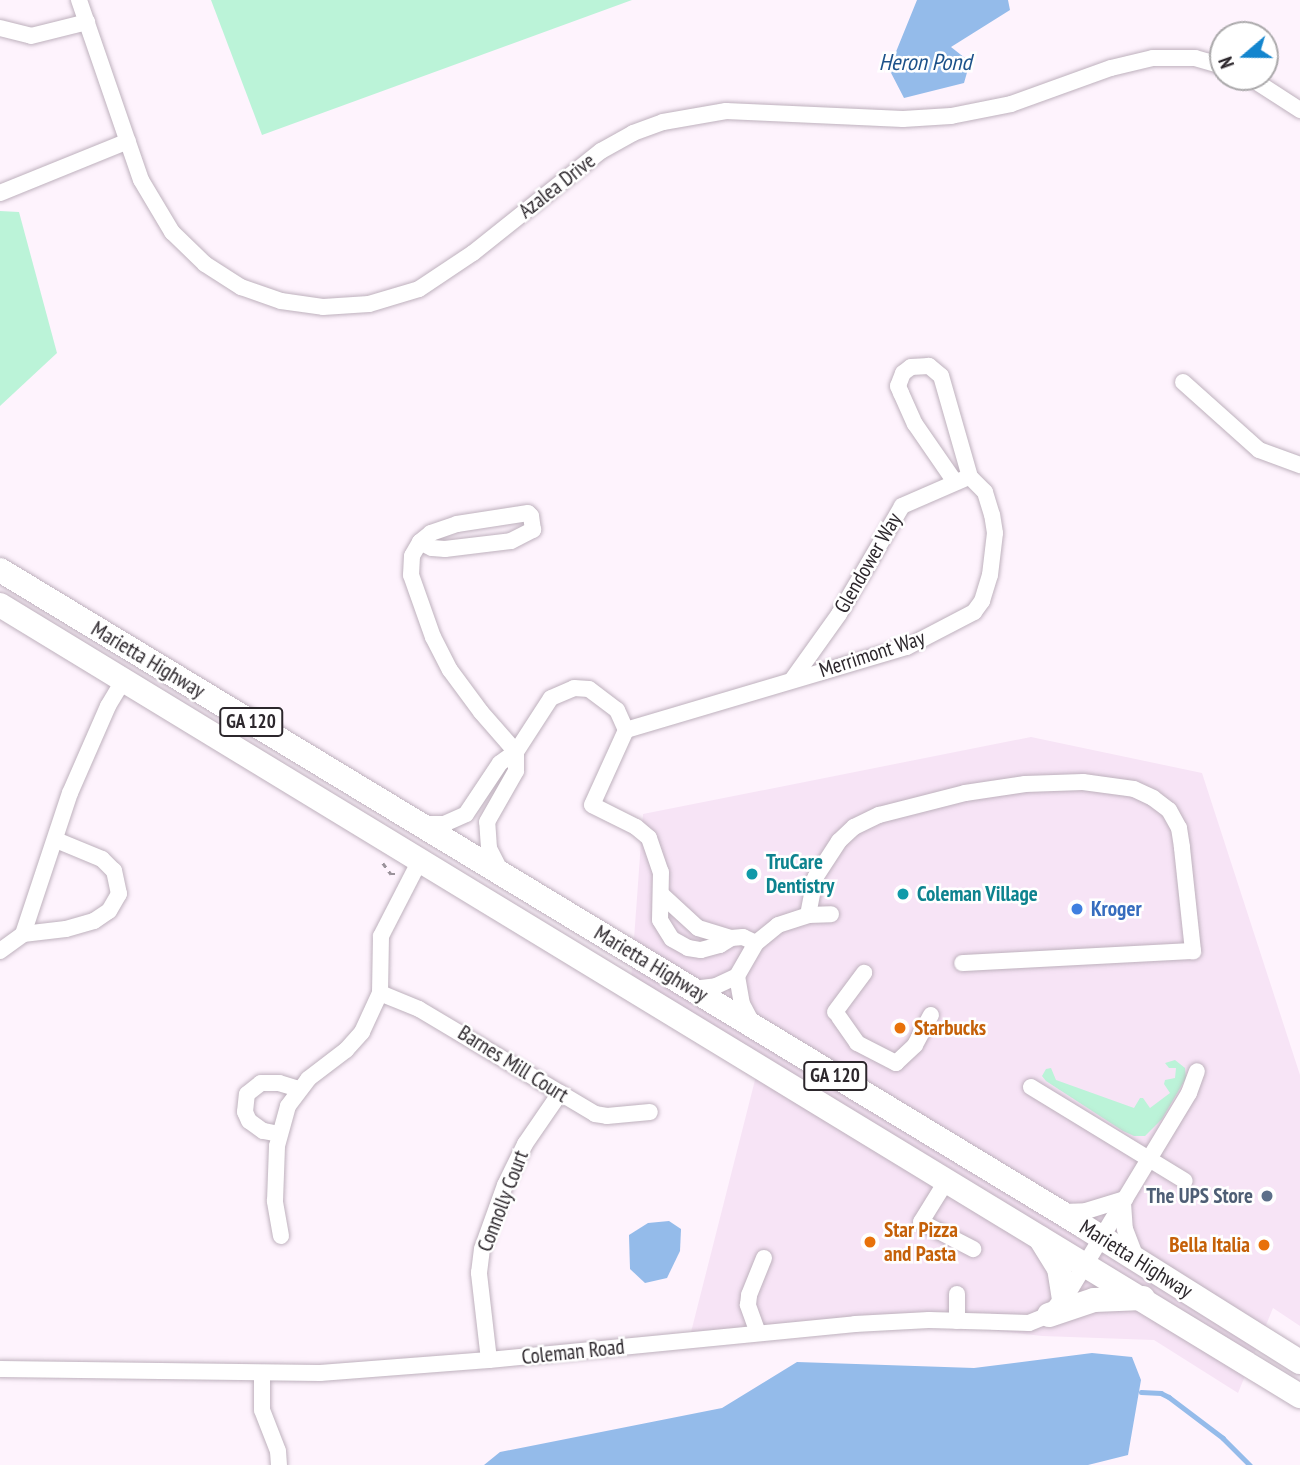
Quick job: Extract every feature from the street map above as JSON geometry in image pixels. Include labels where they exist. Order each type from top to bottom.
[{"type":"highway","name":"Marietta Highway","points":[[0,570],[1061,1212],[1300,1362]]},
{"type":"highway","name":"Marietta Highway","points":[[0,605],[1143,1298],[1300,1396]]},
{"type":"highway","points":[[1038,1235],[1059,1268],[1057,1306],[1094,1300],[1143,1298]]},
{"type":"street","name":"Azalea Drive","points":[[79,0],[128,141],[155,207],[172,232],[205,264],[241,286],[281,301],[323,307],[369,304],[419,289],[473,253],[601,151],[633,133],[663,122],[726,111],[903,119],[951,116],[1011,104],[1111,68],[1153,58],[1195,58],[1209,62]]},
{"type":"street","points":[[0,28],[31,36],[87,22]]},
{"type":"street","points":[[1271,91],[1300,110]]},
{"type":"street","points":[[0,193],[128,141]]},
{"type":"street","points":[[929,366],[941,376],[963,480],[915,424],[898,386],[903,373],[911,367],[929,366]]},
{"type":"street","points":[[1183,382],[1259,450],[1300,464]]},
{"type":"street","name":"Merrimont Way","points":[[626,730],[907,647],[974,612],[982,601],[990,575],[995,533],[985,492],[963,480]]},
{"type":"street","name":"Glendower Way","points":[[792,680],[839,614],[902,506],[963,480]]},
{"type":"street","points":[[420,542],[432,548],[445,549],[511,541],[533,530],[532,521],[528,513],[457,523],[431,533],[420,542],[412,556],[411,575],[433,637],[450,670],[481,712],[516,752],[516,771],[487,822],[489,848],[502,874]]},
{"type":"street","points":[[23,934],[88,748],[124,680]]},
{"type":"street","points":[[419,823],[444,824],[462,817],[474,805],[500,763],[516,752],[544,705],[558,693],[574,688],[589,689],[617,710],[626,730],[592,805],[636,827],[649,838],[658,858],[662,895],[658,907],[660,920],[676,942],[701,950],[720,945],[731,937]]},
{"type":"street","points":[[808,915],[815,878],[839,841],[854,827],[879,815],[965,793],[1025,784],[1083,782],[1134,789],[1169,810],[1179,828],[1193,951],[962,963]]},
{"type":"street","points":[[0,951],[23,934],[66,929],[94,921],[109,911],[119,894],[114,871],[102,859],[56,840]]},
{"type":"street","points":[[281,1236],[275,1200],[278,1134],[288,1106],[299,1088],[355,1041],[373,1013],[380,993],[381,936],[420,860]]},
{"type":"street","points":[[662,895],[692,924],[731,937],[743,937],[758,950]]},
{"type":"street","points":[[691,988],[716,986],[737,976],[778,925],[808,915],[831,914]]},
{"type":"street","points":[[864,973],[837,1014],[858,1043],[896,1063],[915,1045],[931,1015]]},
{"type":"street","points":[[737,976],[742,1004],[754,1027]]},
{"type":"street","name":"Barnes Mill Court","points":[[380,993],[419,1009],[595,1114],[607,1116],[650,1112]]},
{"type":"street","points":[[1057,1306],[1086,1265],[1189,1093],[1197,1071]]},
{"type":"street","points":[[278,1134],[263,1131],[249,1121],[244,1112],[247,1094],[261,1083],[279,1083],[299,1088]]},
{"type":"street","points":[[1031,1087],[1185,1181]]},
{"type":"street","name":"Connolly Court","points":[[489,1360],[479,1273],[482,1249],[505,1185],[520,1154],[560,1093]]},
{"type":"street","points":[[947,1180],[920,1222],[973,1249]]},
{"type":"street","points":[[1061,1212],[1086,1211],[1124,1201]]},
{"type":"street","points":[[1124,1201],[1125,1229],[1138,1260]]},
{"type":"street","points":[[758,1333],[748,1305],[749,1295],[764,1258]]},
{"type":"street","points":[[957,1294],[957,1321]]},
{"type":"street","name":"Coleman Road","points":[[0,1369],[320,1373],[489,1360],[855,1324],[957,1321],[1029,1323],[1057,1306]]},
{"type":"street","points":[[262,1374],[262,1410],[278,1451],[279,1465]]},
{"type":"shaded area","points":[[1031,737],[1202,773],[1300,1075],[1300,1326],[1273,1308],[1238,1393],[1154,1340],[1042,1336],[901,1320],[688,1344],[756,1076],[630,995],[643,814]]},
{"type":"green space","points":[[211,0],[632,0],[262,135]]},
{"type":"green space","points":[[0,211],[19,212],[57,353],[0,406]]},
{"type":"green space","points":[[1175,1060],[1185,1068],[1186,1078],[1162,1119],[1145,1136],[1134,1136],[1123,1131],[1042,1076],[1046,1069],[1051,1068],[1056,1080],[1134,1108],[1140,1098],[1143,1098],[1150,1108],[1170,1093],[1164,1084],[1165,1080],[1175,1078],[1176,1068],[1169,1068],[1165,1063]]},
{"type":"water","name":"Heron Pond","points":[[917,0],[1008,0],[1010,10],[951,47],[970,62],[964,83],[904,98],[889,69]]},
{"type":"water","points":[[669,1221],[681,1229],[680,1251],[667,1278],[645,1283],[630,1269],[629,1235],[648,1223]]},
{"type":"water","points":[[1092,1353],[1132,1357],[1141,1380],[1128,1455],[1088,1465],[484,1465],[500,1452],[722,1408],[797,1362],[974,1368]]},
{"type":"waterway","points":[[1141,1392],[1161,1393],[1169,1397],[1223,1438],[1250,1465]]},
{"type":"place","name":"TruCare Dentistry","points":[[752,874]]},
{"type":"place","name":"Coleman Village","points":[[903,894]]},
{"type":"place","name":"Kroger","points":[[1077,909]]},
{"type":"place","name":"Starbucks","points":[[900,1028]]},
{"type":"place","name":"The UPS Store","points":[[1267,1196]]},
{"type":"place","name":"Star Pizza and Pasta","points":[[870,1242]]},
{"type":"place","name":"Bella Italia","points":[[1264,1245]]}]
